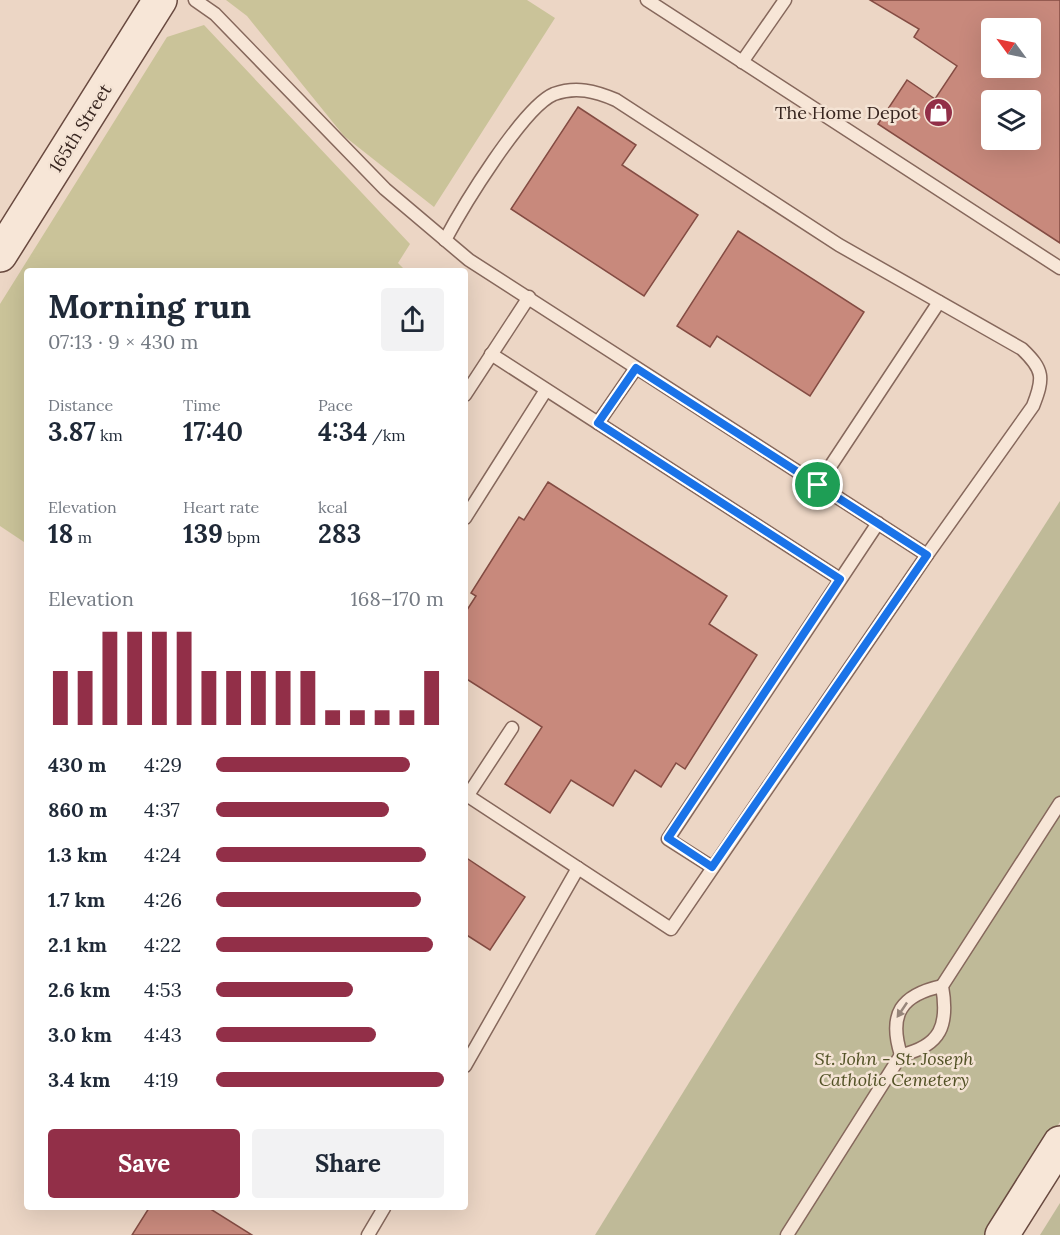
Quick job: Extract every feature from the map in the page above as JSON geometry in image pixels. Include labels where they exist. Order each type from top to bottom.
[{"type":"main road","name":"165th Street","points":[[0,255],[160,0]]},
{"type":"main road","points":[[1002,1235],[1060,1143]]},
{"type":"lane","points":[[195,0],[215,14],[384,189],[469,260],[927,555]]},
{"type":"lane","points":[[647,0],[1060,268]]},
{"type":"lane","points":[[742,62],[785,0]]},
{"type":"lane","points":[[445,240],[462,209],[533,109],[552,95],[573,89],[593,91],[616,100],[839,245],[1022,349],[1037,364],[1042,384],[1033,406],[927,555],[671,929],[468,795]]},
{"type":"lane","points":[[468,390],[529,297]]},
{"type":"lane","points":[[818,485],[939,302]]},
{"type":"lane","points":[[491,354],[840,579]]},
{"type":"lane","points":[[598,423],[636,368]]},
{"type":"lane","points":[[468,513],[546,390]]},
{"type":"lane","points":[[712,867],[668,838],[878,523]]},
{"type":"lane","points":[[468,791],[512,728]]},
{"type":"lane","points":[[901,1055],[918,1051],[929,1045],[939,1033],[944,1018],[942,986],[1060,803]]},
{"type":"lane","points":[[468,1061],[578,868]]},
{"type":"lane","points":[[787,1235],[901,1055],[895,1023],[900,1009],[912,997],[942,986]]},
{"type":"lane","points":[[368,1235],[383,1210]]},
{"type":"shaded area","points":[[226,0],[527,0],[555,18],[434,207],[344,136],[247,16]]},
{"type":"shaded area","points":[[204,25],[410,244],[398,263],[403,268],[24,268],[24,542],[0,526],[0,304],[167,37]]},
{"type":"green space","name":"St. John - St. Joseph Catholic Cemetery","points":[[1060,501],[1060,1122],[989,1235],[595,1235],[737,1005]]},
{"type":"green space","points":[[1060,1203],[1060,1235],[1040,1235]]},
{"type":"building","name":"The Home Depot","points":[[870,0],[1060,0],[1060,243],[878,124],[907,80],[935,99],[957,66],[914,37],[919,29]]},
{"type":"building","points":[[578,107],[636,145],[622,165],[698,215],[644,296],[511,209]]},
{"type":"building","points":[[738,231],[864,312],[810,396],[717,336],[710,347],[677,326]]},
{"type":"building","points":[[548,482],[727,596],[709,624],[757,655],[685,769],[676,763],[661,787],[635,770],[613,806],[571,780],[550,813],[505,784],[542,727],[468,680],[468,608],[476,596],[471,593],[519,517],[524,520]]},
{"type":"building","points":[[468,859],[525,897],[490,950],[468,936]]},
{"type":"building","points":[[148,1210],[212,1210],[252,1235],[132,1235]]},
{"type":"place","name":"The Home Depot","points":[[939,112]]},
{"type":"route","points":[[636,368],[818,485],[927,555],[712,867],[668,838],[840,579],[598,423],[636,368]]}]
